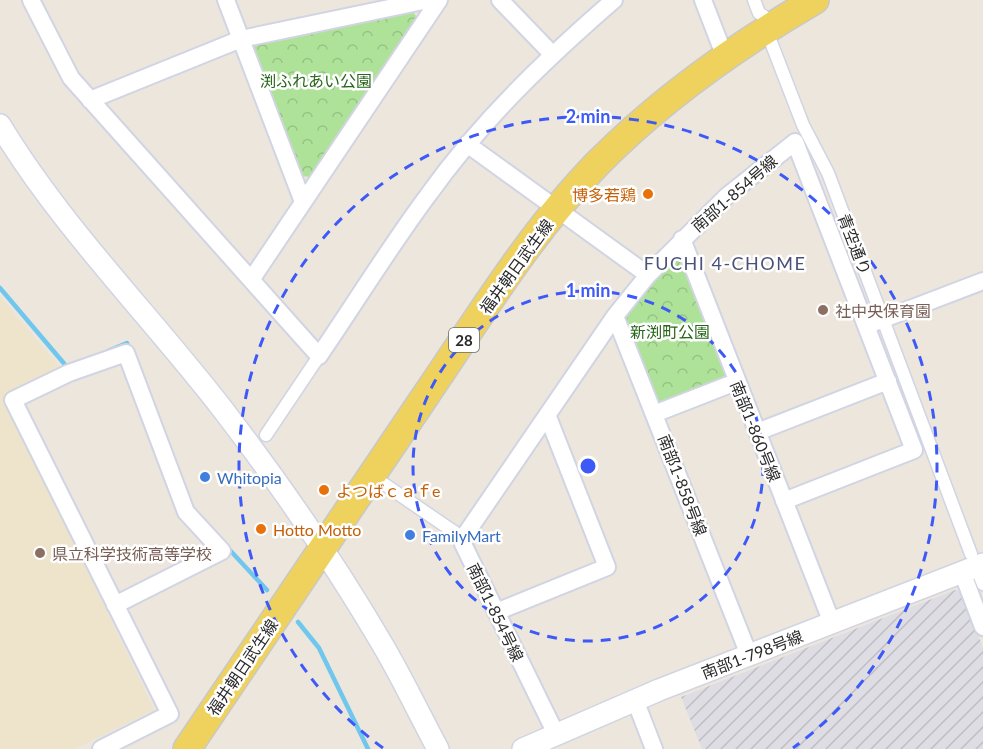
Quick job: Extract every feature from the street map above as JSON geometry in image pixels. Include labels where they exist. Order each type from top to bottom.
[{"type":"main road","name":"福井朝日武生線","points":[[187,749],[525,250],[558,208],[597,164],[650,114],[725,57],[815,0]]},
{"type":"street","points":[[31,0],[71,78],[319,356]]},
{"type":"street","points":[[226,0],[303,202]]},
{"type":"street","points":[[90,100],[241,39],[428,0]]},
{"type":"street","points":[[251,280],[439,0]]},
{"type":"street","points":[[500,0],[552,54]]},
{"type":"street","points":[[266,435],[429,193],[467,144],[552,54],[614,0]]},
{"type":"street","points":[[703,0],[725,57]]},
{"type":"street","points":[[754,0],[759,13],[766,18]]},
{"type":"street","name":"青空通り","points":[[769,38],[802,124],[828,173],[876,322],[976,570]]},
{"type":"street","points":[[0,125],[21,160],[86,245],[224,411],[322,548],[378,637],[438,749]]},
{"type":"street","name":"南部1-854号線","points":[[556,734],[463,544],[463,538],[548,417],[615,315],[648,275],[727,196],[795,142],[876,322],[888,381],[914,450],[783,501]]},
{"type":"street","points":[[467,144],[648,275]]},
{"type":"street","name":"南部1-860号線","points":[[682,239],[832,623]]},
{"type":"street","points":[[876,322],[983,281]]},
{"type":"street","name":"南部1-858号線","points":[[615,315],[749,655]]},
{"type":"street","points":[[101,749],[170,714],[115,604],[13,400],[69,373],[126,353],[186,512],[222,551],[115,604]]},
{"type":"street","points":[[757,432],[888,381]]},
{"type":"street","points":[[654,414],[736,382]]},
{"type":"street","points":[[496,612],[607,567],[548,417]]},
{"type":"street","points":[[384,484],[463,538]]},
{"type":"street","points":[[976,570],[983,627]]},
{"type":"street","name":"南部1-798号線","points":[[523,749],[635,700],[976,570]]},
{"type":"street","points":[[635,700],[654,749]]},
{"type":"shaded area","name":"県立科学技術高等学校","points":[[0,297],[61,369],[4,397],[154,710],[74,749],[0,749]]},
{"type":"shaded area","points":[[955,590],[961,591],[983,648],[983,749],[702,749],[681,697]]},
{"type":"green space","name":"渕ふれあい公園","points":[[412,10],[418,19],[311,177],[300,176],[252,50],[256,43]]},
{"type":"green space","name":"新渕町公園","points":[[672,257],[684,260],[727,372],[724,380],[662,403],[655,399],[625,321],[625,313]]},
{"type":"waterway","points":[[0,288],[67,367],[69,366]]},
{"type":"waterway","points":[[108,351],[127,343],[129,350]]},
{"type":"waterway","points":[[226,546],[267,590]]},
{"type":"waterway","points":[[298,622],[319,648],[368,749]]},
{"type":"place","name":"博多若鶏","points":[[648,194]]},
{"type":"place","name":"社中央保育園","points":[[823,310]]},
{"type":"place","name":"Whitopia","points":[[205,477]]},
{"type":"place","name":"よつばｃａｆe","points":[[324,490]]},
{"type":"place","name":"Hotto Motto","points":[[261,529]]},
{"type":"place","name":"FamilyMart","points":[[410,535]]},
{"type":"place","name":"県立科学技術高等学校","points":[[40,553]]},
{"type":"district","name":"FUCHI 4-CHOME","points":[[725,263]]}]
